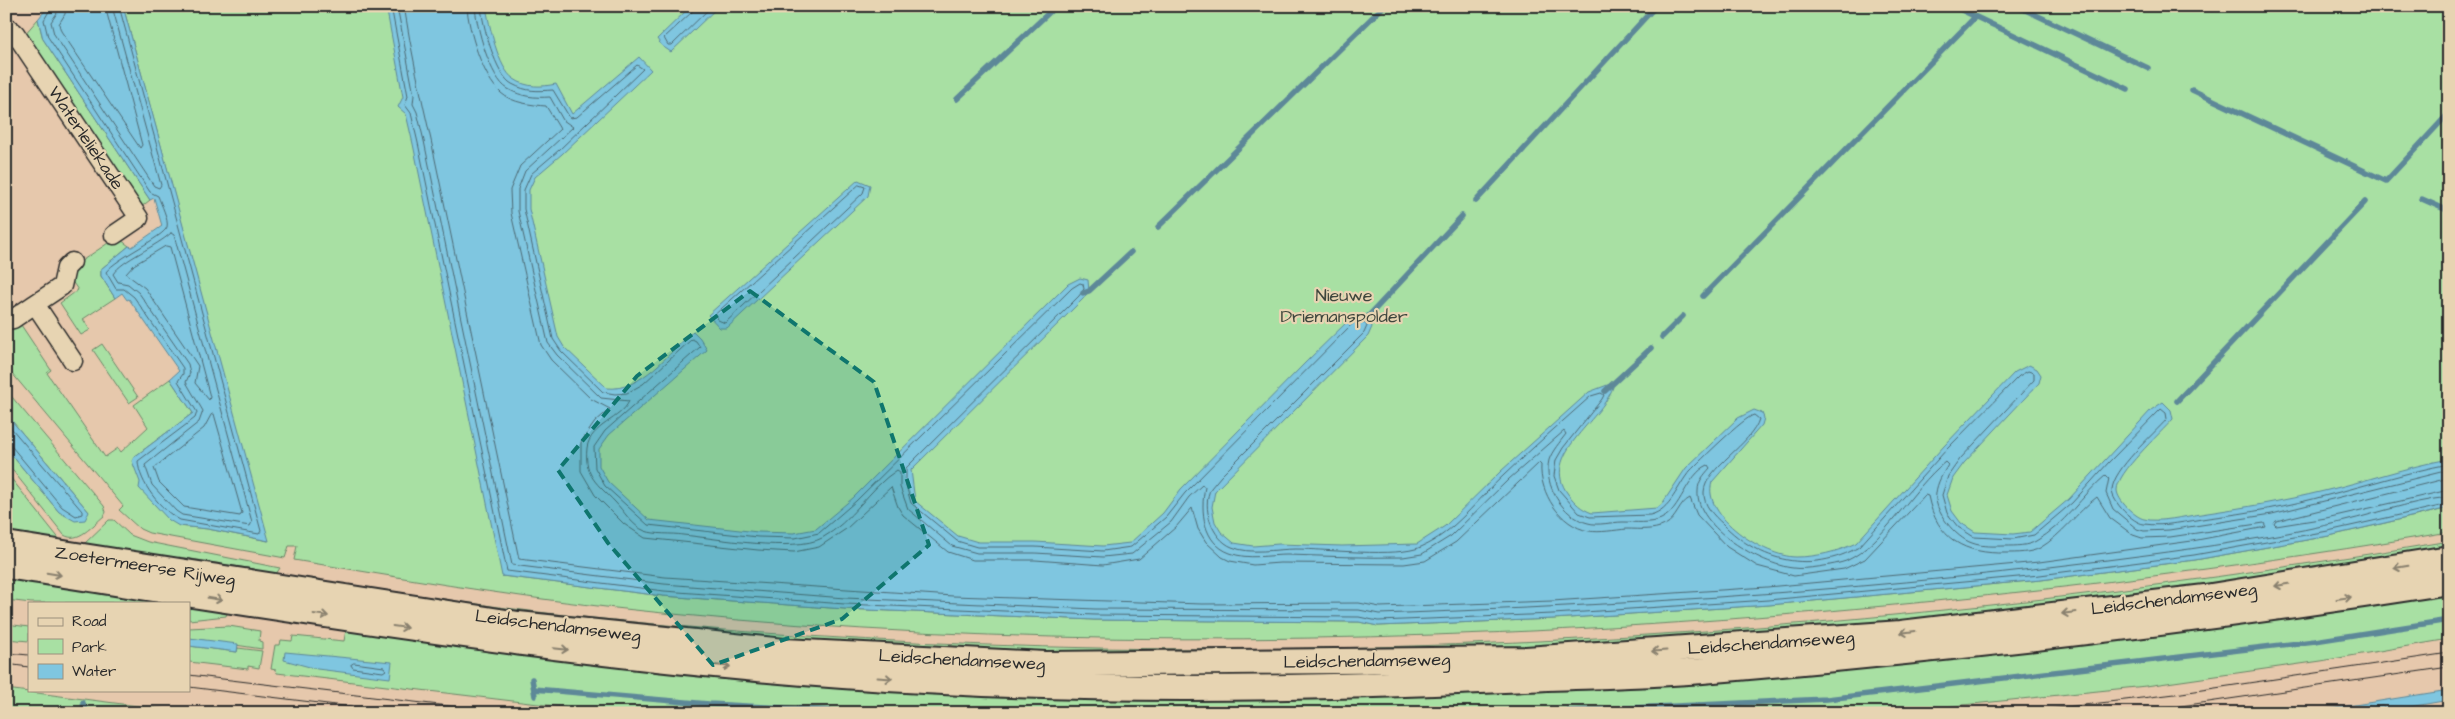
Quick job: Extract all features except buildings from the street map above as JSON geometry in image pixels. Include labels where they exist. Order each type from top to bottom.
[{"type":"main road","name":"Zoetermeerse Rijweg","points":[[6,544],[283,588]]},
{"type":"main road","name":"Leidschendamseweg","points":[[283,588],[518,624],[784,651],[1046,664],[1251,663],[1526,659],[1901,633],[2205,596],[2449,558]]},
{"type":"main road","name":"Zoetermeerse Rijweg","points":[[6,566],[289,610]]},
{"type":"main road","name":"Leidschendamseweg","points":[[289,610],[520,644],[724,666],[926,682],[1194,688],[1396,685],[1720,670],[2027,638],[2261,610],[2449,582]]},
{"type":"street","name":"Waterleliekade","points":[[9,35],[140,218],[114,235]]},
{"type":"street","points":[[6,320],[13,319],[62,286],[66,268],[72,262]]},
{"type":"street","points":[[35,304],[73,361]]},
{"type":"highlighted area","points":[[750,291],[874,382],[929,545],[842,619],[713,665],[608,543],[558,470],[637,376]]},
{"type":"green space","name":"Nieuwe Driemanspolder","points":[[123,6],[2449,6],[2449,532],[2244,564],[2039,590],[1833,611],[1627,626],[1372,637],[1244,639],[988,635],[733,620],[527,597],[294,560],[297,546],[289,546],[285,558],[149,533],[140,529],[119,510],[123,506],[6,366],[6,328],[19,322],[51,370],[47,373],[105,457],[118,448],[121,452],[148,427],[134,405],[170,379],[193,413],[134,457],[136,467],[145,486],[179,526],[208,529],[268,541]],"holes":[[[2441,510],[2329,536],[2195,560],[2041,580],[1768,605],[1553,619],[1378,626],[1359,622],[1094,620],[845,609],[663,596],[502,576],[1984,567]]]},
{"type":"green space","points":[[38,19],[43,39],[150,200],[140,208],[24,35]]},
{"type":"green space","points":[[117,237],[129,246],[101,269],[101,276],[115,298],[83,319],[90,330],[81,335],[60,303],[78,290],[69,277],[71,268]]},
{"type":"green space","points":[[102,344],[138,397],[129,403],[93,350]]},
{"type":"green space","points":[[6,390],[104,506],[106,512],[104,516],[80,535],[69,537],[64,535],[6,462],[6,448],[59,512],[89,512],[6,414]]},
{"type":"green space","points":[[6,472],[61,541],[83,545],[109,520],[114,520],[130,535],[148,542],[280,568],[274,577],[259,577],[253,569],[179,557],[170,563],[6,538]]},
{"type":"green space","points":[[2449,541],[2449,553],[2054,611],[1740,640],[1670,637],[1591,641],[1530,654],[1171,660],[687,636],[291,583],[292,576],[538,612],[808,636],[1043,647],[1278,649],[1513,642],[1748,628],[1983,606],[2216,577]]},
{"type":"green space","points":[[6,575],[182,602],[28,603],[6,600]]},
{"type":"green space","points":[[2449,591],[2449,639],[2321,661],[2146,686],[1886,713],[614,713],[277,673],[276,670],[271,669],[275,645],[280,645],[281,640],[292,641],[293,636],[344,641],[347,624],[520,651],[1404,694]]},
{"type":"green space","points":[[190,603],[229,609],[226,616],[190,620]]},
{"type":"green space","points":[[6,624],[28,627],[28,641],[6,639]]},
{"type":"green space","points":[[229,626],[260,631],[259,641],[262,642],[262,649],[190,638],[190,628]]},
{"type":"green space","points":[[190,646],[237,652],[238,648],[262,651],[259,668],[248,666],[248,669],[190,662]]},
{"type":"green space","points":[[6,689],[192,713],[6,713]]},
{"type":"water","points":[[49,6],[123,6],[269,541],[208,529],[179,526],[169,520],[139,488],[140,482],[132,461],[134,457],[193,413],[170,379],[179,371],[129,299],[127,300],[122,293],[115,298],[101,276],[101,269],[129,246],[132,247],[162,226],[154,198],[150,200],[43,39],[38,19]]},
{"type":"water","points":[[386,6],[486,6],[495,46],[508,74],[519,82],[529,85],[556,84],[572,114],[639,57],[651,70],[535,177],[529,190],[529,209],[558,337],[564,347],[607,388],[619,388],[643,377],[654,369],[693,331],[707,350],[609,435],[599,449],[599,466],[608,482],[649,520],[758,532],[794,533],[816,529],[853,498],[1068,284],[1080,278],[1088,280],[1089,291],[1083,299],[911,470],[915,501],[958,536],[978,542],[1035,542],[1103,546],[1130,543],[1163,513],[1181,489],[1305,363],[1350,319],[1364,314],[1369,318],[1372,327],[1368,336],[1215,491],[1212,507],[1215,522],[1221,532],[1234,543],[1253,546],[1279,544],[1342,546],[1417,544],[1445,526],[1501,471],[1589,392],[1610,384],[1613,387],[1606,400],[1566,452],[1561,466],[1561,480],[1568,494],[1578,505],[1592,513],[1657,508],[1662,504],[1686,468],[1738,418],[1754,410],[1762,413],[1764,418],[1762,425],[1712,482],[1711,495],[1716,508],[1738,532],[1768,550],[1796,557],[1826,553],[1856,543],[1944,446],[2015,372],[2029,365],[2037,369],[2041,375],[2039,383],[1964,463],[1953,478],[1947,495],[1952,511],[1961,523],[1975,532],[2013,534],[2030,532],[2069,499],[2151,410],[2163,402],[2171,410],[2173,419],[2131,464],[2119,482],[2117,490],[2127,508],[2140,518],[2150,520],[2172,519],[2247,507],[2324,491],[2449,459],[2449,508],[2329,536],[2195,560],[2041,580],[1769,605],[1553,619],[1378,626],[1359,622],[1094,620],[845,609],[663,596],[502,576],[413,144],[406,114],[398,107],[403,97]]},
{"type":"water","points":[[691,6],[719,6],[671,52],[662,46],[657,39]]},
{"type":"water","points":[[858,180],[870,185],[868,196],[727,328],[720,328],[708,315]]},
{"type":"water","points":[[6,414],[89,512],[85,520],[75,521],[59,512],[6,448]]},
{"type":"water","points":[[190,638],[238,644],[237,652],[190,646]]},
{"type":"water","points":[[285,652],[392,662],[390,678],[317,669],[284,660]]},
{"type":"water","points":[[2449,690],[2449,700],[2375,713],[2304,713]]},
{"type":"waterway","points":[[957,99],[1056,6]]},
{"type":"waterway","points":[[1158,227],[1384,6]]},
{"type":"waterway","points":[[1476,201],[1656,6]]},
{"type":"waterway","points":[[1953,6],[2128,89]]},
{"type":"waterway","points":[[2017,6],[2148,68]]},
{"type":"waterway","points":[[2212,9],[2215,6]]},
{"type":"waterway","points":[[1703,296],[1975,17]]},
{"type":"waterway","points":[[2192,90],[2386,181],[2449,113]]},
{"type":"waterway","points":[[2422,199],[2449,211]]},
{"type":"waterway","points":[[2177,401],[2365,202]]},
{"type":"waterway","points":[[1364,321],[1462,216]]},
{"type":"waterway","points":[[1083,293],[1089,291],[1131,252]]},
{"type":"waterway","points":[[1662,337],[1683,316]]},
{"type":"waterway","points":[[1605,391],[1651,348]]},
{"type":"waterway","points":[[1522,713],[1827,699],[2315,641],[2449,620]]},
{"type":"waterway","points":[[532,679],[535,696]]},
{"type":"waterway","points":[[534,689],[709,704],[874,713]]},
{"type":"waterway","points":[[83,703],[86,713]]},
{"type":"tram line","points":[[6,653],[28,655]]},
{"type":"tram line","points":[[2017,713],[2175,694],[2449,653]]},
{"type":"tram line","points":[[6,664],[28,667]]},
{"type":"tram line","points":[[2133,713],[2449,667]]},
{"type":"tram line","points":[[190,675],[506,713]]},
{"type":"tram line","points":[[190,687],[401,713]]}]
